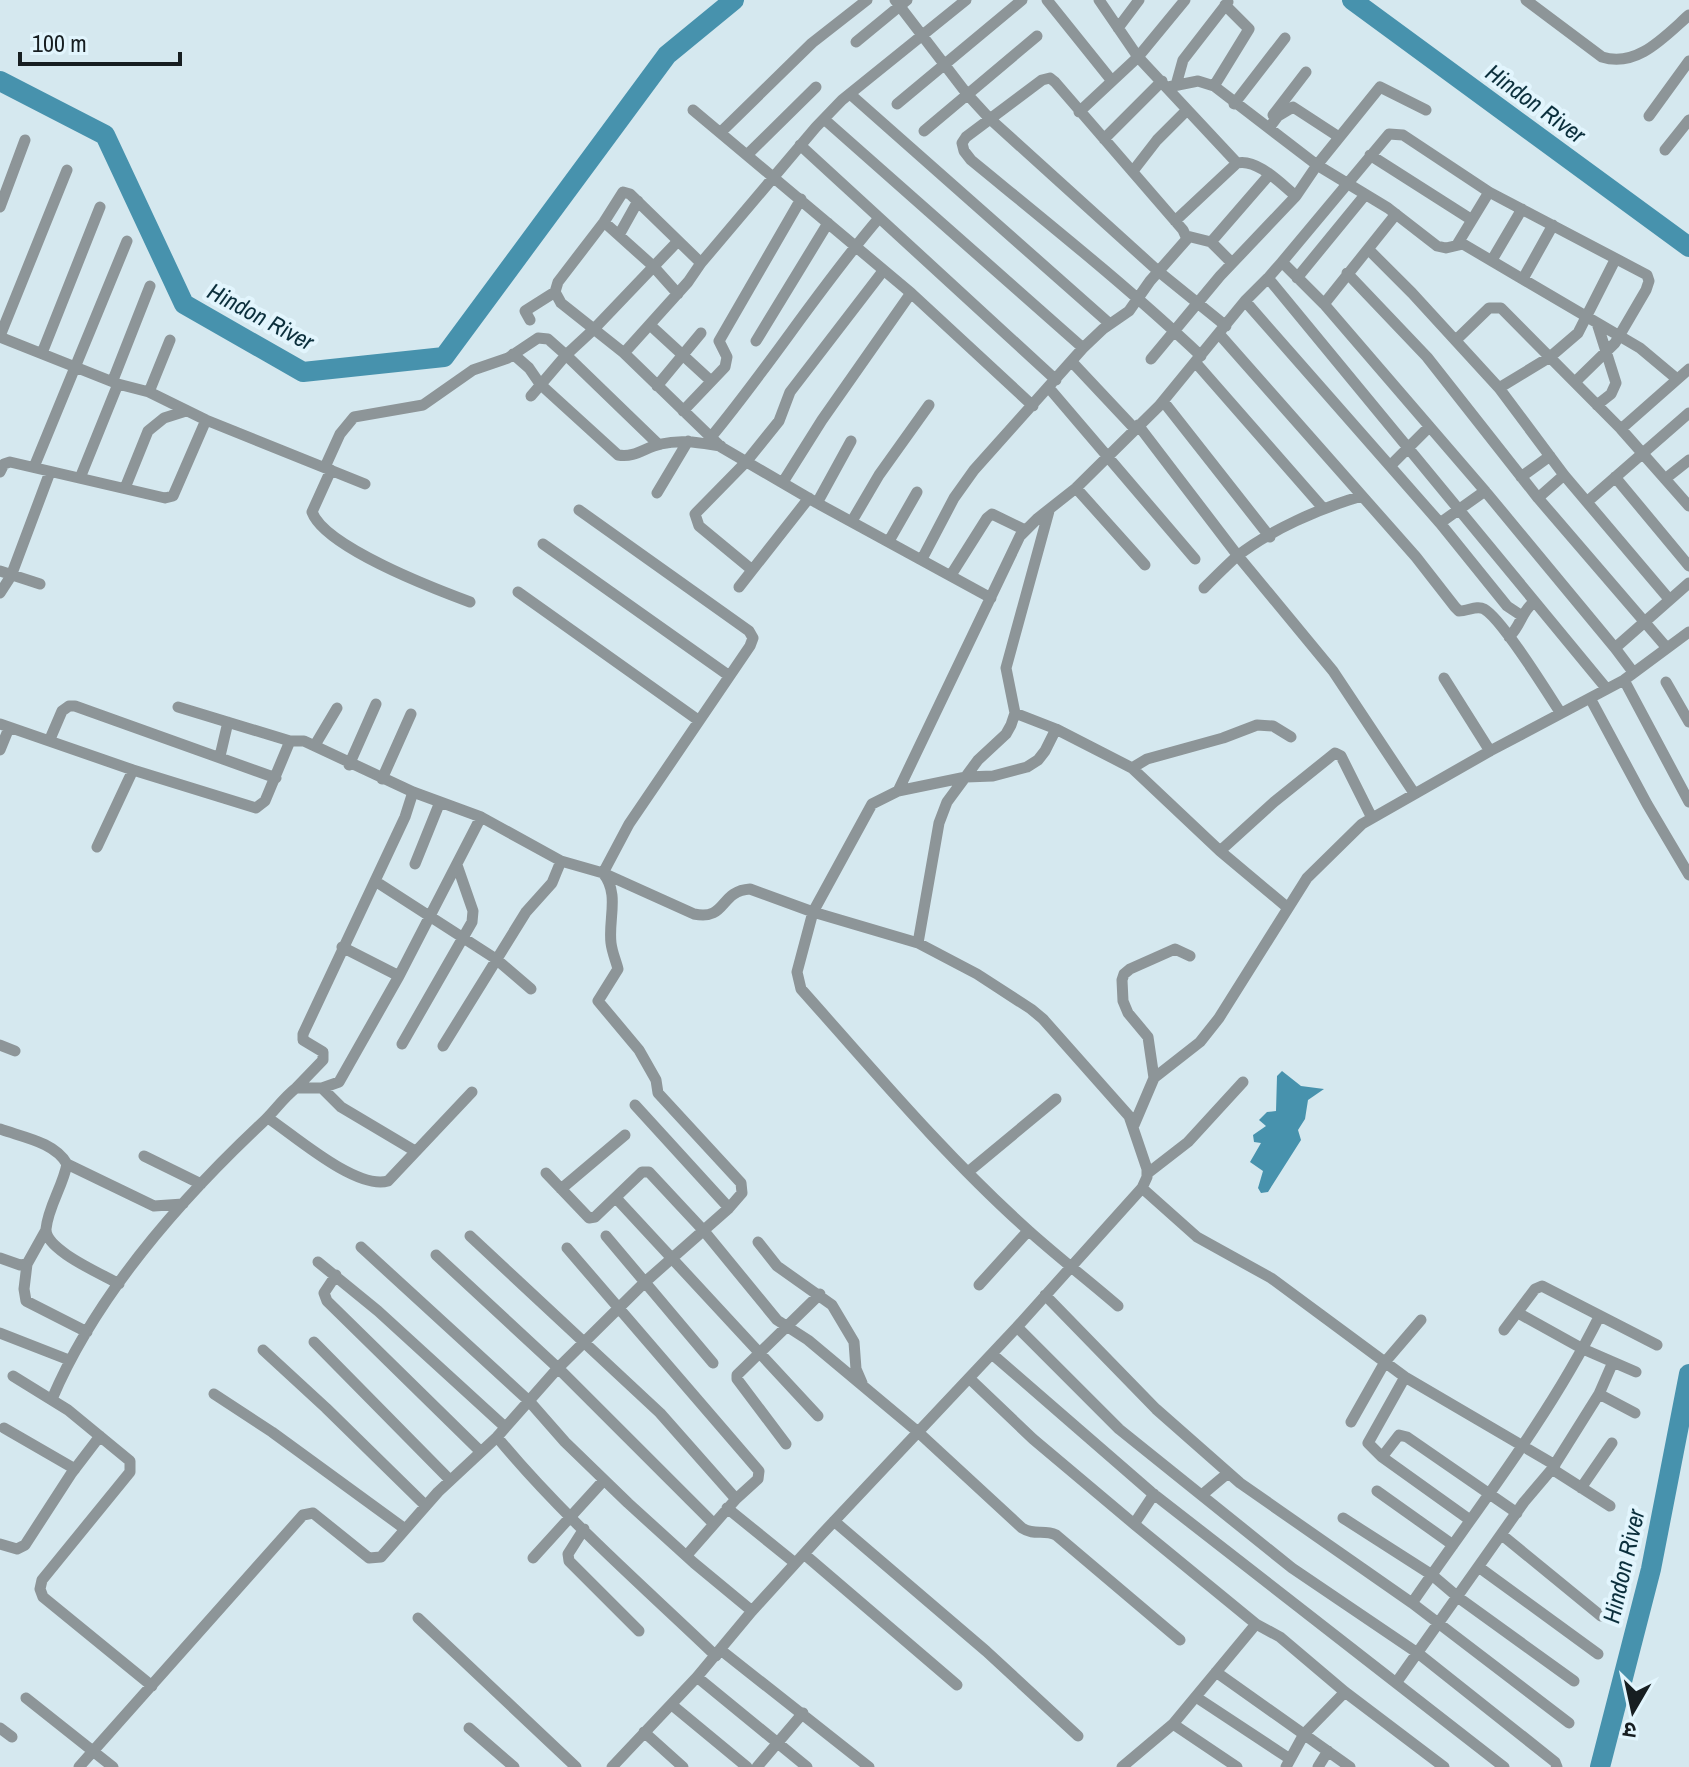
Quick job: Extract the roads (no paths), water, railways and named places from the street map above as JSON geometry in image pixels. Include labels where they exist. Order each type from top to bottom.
[{"type":"street","points":[[721,132],[812,43],[867,0]]},
{"type":"street","points":[[624,353],[678,294],[824,119],[850,94],[966,0]]},
{"type":"street","points":[[897,104],[1022,0]]},
{"type":"street","points":[[1047,0],[1112,81]]},
{"type":"street","points":[[1099,0],[1138,57],[1168,84],[1186,111],[1237,163]]},
{"type":"street","points":[[1118,28],[1139,0]]},
{"type":"street","points":[[1079,112],[1138,57],[1185,0]]},
{"type":"street","points":[[1526,0],[1602,57],[1616,62],[1650,48],[1689,15]]},
{"type":"street","points":[[856,42],[901,2],[945,66],[989,118],[1223,330],[1455,607],[1459,611],[1486,610],[1509,637],[1560,712]]},
{"type":"street","points":[[1104,139],[1168,84],[1227,2],[1249,29],[1214,86]]},
{"type":"street","points":[[924,131],[1037,36]]},
{"type":"street","points":[[1234,104],[1285,38]]},
{"type":"street","points":[[1649,116],[1689,61]]},
{"type":"street","points":[[1267,126],[1306,72]]},
{"type":"street","points":[[1232,263],[1211,242],[1187,236],[1050,78],[1042,80],[989,118],[962,143],[971,160],[1175,331],[1323,508]]},
{"type":"street","points":[[1168,84],[1198,81],[1214,86],[1317,165],[1396,214],[1437,246],[1446,248],[1458,243],[1489,192]]},
{"type":"street","points":[[747,155],[816,87]]},
{"type":"street","points":[[1151,359],[1232,263],[1296,196],[1380,87],[1426,110]]},
{"type":"street","points":[[850,94],[1110,324]]},
{"type":"street","points":[[1267,126],[1293,107],[1339,137]]},
{"type":"street","points":[[693,110],[911,293],[1033,406]]},
{"type":"street","points":[[1133,171],[1157,140],[1186,111]]},
{"type":"street","points":[[824,119],[1083,348]]},
{"type":"street","points":[[1665,150],[1689,120]]},
{"type":"street","points":[[898,791],[1010,552],[1025,530],[1076,488],[1163,401],[1389,134],[1403,135],[1489,192],[1647,275],[1646,290],[1619,336],[1607,353],[1575,382]]},
{"type":"street","points":[[0,207],[25,140]]},
{"type":"street","points":[[800,145],[1052,384],[1195,559]]},
{"type":"street","points":[[1370,155],[1472,220]]},
{"type":"street","points":[[1175,221],[1237,163],[1246,162],[1296,196]]},
{"type":"street","points":[[67,170],[0,337],[76,368],[149,392],[206,420],[365,484]]},
{"type":"street","points":[[1211,242],[1269,175]]},
{"type":"street","points":[[530,320],[525,311],[555,292],[558,282],[623,192],[638,201],[701,263]]},
{"type":"street","points":[[1297,278],[1365,195]]},
{"type":"street","points":[[683,411],[725,367],[728,360],[719,341],[801,199]]},
{"type":"street","points":[[619,235],[638,201]]},
{"type":"street","points":[[42,353],[100,207]]},
{"type":"street","points":[[1492,260],[1522,209]]},
{"type":"street","points":[[1324,304],[1396,214]]},
{"type":"street","points":[[711,437],[879,218]]},
{"type":"street","points":[[604,222],[653,266],[678,294]]},
{"type":"street","points":[[756,341],[828,223]]},
{"type":"street","points":[[1524,277],[1553,225]]},
{"type":"street","points":[[922,559],[935,530],[963,484],[1083,348],[1129,311],[1158,271],[1182,248],[1187,236]]},
{"type":"street","points":[[34,467],[127,241]]},
{"type":"street","points":[[531,396],[566,355],[678,241]]},
{"type":"street","points":[[1458,243],[1524,277],[1640,348],[1677,379]]},
{"type":"street","points":[[1368,249],[1499,388],[1564,475],[1669,599]]},
{"type":"street","points":[[1499,388],[1550,357],[1578,333],[1615,260]]},
{"type":"street","points":[[1282,262],[1324,304],[1615,648],[1689,802]]},
{"type":"street","points":[[751,569],[699,526],[695,519],[697,510],[746,462],[782,415],[790,392],[883,271]]},
{"type":"street","points":[[1347,273],[1427,357],[1538,498],[1667,648]]},
{"type":"street","points":[[1268,278],[1606,688]]},
{"type":"street","points":[[80,478],[150,286]]},
{"type":"street","points":[[555,292],[561,303],[624,353],[721,447],[991,598]]},
{"type":"street","points":[[783,482],[822,420],[911,293]]},
{"type":"street","points":[[1245,301],[1440,523],[1507,606],[1522,616]]},
{"type":"street","points":[[1456,340],[1489,308],[1501,308],[1621,429],[1688,503]]},
{"type":"street","points":[[1597,322],[1616,383],[1611,394],[1597,405]]},
{"type":"street","points":[[650,325],[711,381]]},
{"type":"street","points":[[657,386],[701,333]]},
{"type":"street","points":[[470,602],[379,564],[319,524],[312,512],[340,434],[354,417],[423,405],[465,375],[543,338],[566,355],[658,444]]},
{"type":"street","points":[[149,392],[170,340]]},
{"type":"street","points":[[513,354],[529,368],[540,384],[618,455],[636,455],[658,444],[688,441],[721,447]]},
{"type":"street","points":[[1072,362],[1136,427],[1333,671],[1414,793]]},
{"type":"street","points":[[1621,429],[1689,369]]},
{"type":"street","points":[[1163,401],[1270,537]]},
{"type":"street","points":[[852,521],[879,475],[929,405]]},
{"type":"street","points":[[125,488],[148,431],[164,418],[186,411]]},
{"type":"street","points":[[1588,501],[1689,413]]},
{"type":"street","points":[[0,472],[4,464],[10,462],[165,498],[173,496],[206,420]]},
{"type":"street","points":[[1390,466],[1428,428]]},
{"type":"street","points":[[657,493],[688,441]]},
{"type":"street","points":[[739,587],[751,569],[813,500],[851,441]]},
{"type":"street","points":[[1521,477],[1550,456]]},
{"type":"street","points":[[1665,479],[1689,460]]},
{"type":"street","points":[[0,593],[5,573],[50,472]]},
{"type":"street","points":[[1538,498],[1564,475]]},
{"type":"street","points":[[1615,477],[1689,566]]},
{"type":"street","points":[[1076,488],[1145,565]]},
{"type":"street","points":[[1440,523],[1485,491]]},
{"type":"street","points":[[889,541],[917,492]]},
{"type":"street","points":[[1204,588],[1238,556],[1270,537],[1323,508],[1362,496]]},
{"type":"street","points":[[579,510],[749,631],[753,638],[629,824],[603,873]]},
{"type":"street","points":[[918,943],[939,823],[947,802],[1006,734],[1015,713],[1006,668],[1049,510]]},
{"type":"street","points":[[951,575],[992,514],[1025,530]]},
{"type":"street","points":[[543,544],[728,675]]},
{"type":"street","points":[[5,573],[40,584]]},
{"type":"street","points":[[1615,648],[1689,583]]},
{"type":"street","points":[[518,592],[698,720]]},
{"type":"street","points":[[1509,637],[1534,602]]},
{"type":"street","points":[[1134,1125],[1154,1078],[1200,1042],[1219,1018],[1318,865],[1372,818],[1629,676],[1689,632]]},
{"type":"street","points":[[1444,678],[1490,751]]},
{"type":"street","points":[[1666,682],[1689,722]]},
{"type":"street","points":[[1590,698],[1689,875]]},
{"type":"street","points":[[349,765],[376,704]]},
{"type":"street","points":[[50,739],[62,711],[75,706],[276,778]]},
{"type":"street","points":[[178,707],[290,741],[315,745],[349,765],[481,817],[561,861],[603,873],[694,914],[707,917],[717,912],[731,894],[750,889],[813,912],[918,943],[977,974],[1037,1013],[1129,1116],[1148,1173]]},
{"type":"street","points":[[315,745],[337,708]]},
{"type":"street","points":[[1015,713],[1056,729],[1132,768],[1220,851],[1288,908]]},
{"type":"street","points":[[382,779],[411,714]]},
{"type":"street","points":[[220,756],[228,722]]},
{"type":"street","points":[[1132,768],[1147,759],[1257,725],[1273,726],[1291,737]]},
{"type":"street","points":[[0,750],[5,726],[256,808],[265,801],[290,741]]},
{"type":"street","points":[[1056,729],[1045,751],[1027,767],[993,776],[966,777],[898,791],[872,804],[813,912],[797,972],[801,989],[968,1172],[1028,1231],[1118,1306]]},
{"type":"street","points":[[1220,851],[1335,753],[1341,756],[1372,818]]},
{"type":"street","points":[[97,847],[133,770]]},
{"type":"street","points":[[52,1399],[69,1360],[119,1284],[220,1162],[268,1118],[323,1060],[323,1052],[307,1044],[302,1037],[405,817],[413,792]]},
{"type":"street","points":[[415,864],[440,802]]},
{"type":"street","points":[[296,1088],[322,1088],[339,1082],[399,976],[481,817]]},
{"type":"street","points":[[443,1046],[526,912],[552,883],[561,861]]},
{"type":"street","points":[[402,1044],[472,922],[473,911],[457,865]]},
{"type":"street","points":[[79,1767],[303,1515],[313,1513],[369,1558],[375,1560],[381,1557],[558,1368],[742,1193],[741,1183],[658,1093],[656,1080],[639,1050],[600,1006],[599,996],[618,969],[610,942],[612,895],[609,881],[603,873]]},
{"type":"street","points":[[375,881],[496,959],[531,989]]},
{"type":"street","points":[[342,947],[399,976]]},
{"type":"street","points":[[1154,1078],[1148,1037],[1125,1007],[1122,980],[1130,969],[1175,949],[1190,956]]},
{"type":"street","points":[[0,1045],[15,1051]]},
{"type":"street","points":[[612,1767],[719,1653],[795,1563],[1073,1267],[1142,1188],[1148,1173],[1188,1142],[1243,1082]]},
{"type":"street","points":[[322,1088],[341,1107],[415,1151]]},
{"type":"street","points":[[268,1118],[345,1171],[376,1183],[388,1181],[472,1092]]},
{"type":"street","points":[[968,1172],[1056,1099]]},
{"type":"street","points":[[635,1105],[729,1208]]},
{"type":"street","points":[[0,1129],[55,1150],[67,1164],[154,1206],[183,1204]]},
{"type":"street","points":[[561,1189],[625,1135]]},
{"type":"street","points":[[144,1156],[201,1184]]},
{"type":"street","points":[[67,1164],[46,1229],[27,1264],[24,1289],[26,1301],[87,1332]]},
{"type":"street","points":[[546,1173],[589,1218],[595,1217],[642,1172],[649,1172],[704,1231],[768,1311],[918,1432],[1022,1528],[1036,1534],[1046,1532],[1056,1535],[1180,1640]]},
{"type":"street","points":[[1142,1188],[1197,1237],[1271,1278],[1405,1377],[1522,1445],[1610,1506]]},
{"type":"street","points":[[616,1198],[674,1257],[818,1416]]},
{"type":"street","points":[[46,1229],[47,1237],[62,1252],[119,1284]]},
{"type":"street","points":[[979,1285],[1028,1231]]},
{"type":"street","points":[[470,1236],[660,1413],[731,1503],[795,1563]]},
{"type":"street","points":[[606,1236],[713,1363]]},
{"type":"street","points":[[758,1242],[777,1266],[820,1294],[841,1318],[854,1342],[856,1369],[864,1387]]},
{"type":"street","points":[[361,1247],[529,1401],[604,1480],[752,1611]]},
{"type":"street","points":[[567,1248],[758,1469],[758,1479],[731,1503],[687,1555]]},
{"type":"street","points":[[436,1255],[558,1368],[713,1523]]},
{"type":"street","points":[[0,1258],[20,1265],[27,1264]]},
{"type":"street","points":[[318,1262],[336,1275],[501,1432],[523,1468],[584,1529],[719,1653],[803,1713],[869,1767]]},
{"type":"street","points":[[336,1275],[324,1293],[327,1301],[481,1452]]},
{"type":"street","points":[[1504,1330],[1535,1289],[1542,1286],[1657,1345]]},
{"type":"street","points":[[786,1444],[737,1379],[739,1371],[820,1294]]},
{"type":"street","points":[[1045,1295],[1156,1409],[1228,1473],[1283,1515],[1412,1603],[1569,1723]]},
{"type":"street","points":[[1518,1313],[1583,1349],[1636,1372]]},
{"type":"street","points":[[1412,1603],[1522,1445],[1583,1349],[1599,1317]]},
{"type":"street","points":[[1351,1422],[1385,1362],[1421,1320]]},
{"type":"street","points":[[1017,1327],[1119,1429],[1292,1568],[1419,1654],[1555,1762],[1557,1767]]},
{"type":"street","points":[[0,1333],[69,1360]]},
{"type":"street","points":[[314,1342],[450,1480]]},
{"type":"street","points":[[263,1350],[426,1506]]},
{"type":"street","points":[[992,1354],[1154,1494],[1504,1767]]},
{"type":"street","points":[[1396,1683],[1553,1467],[1599,1394],[1613,1362]]},
{"type":"street","points":[[13,1376],[52,1399],[130,1461],[130,1472],[42,1580],[40,1589],[43,1597],[152,1686]]},
{"type":"street","points":[[1405,1377],[1368,1443],[1382,1457],[1470,1520]]},
{"type":"street","points":[[969,1378],[1033,1439],[1256,1624],[1280,1637],[1345,1692],[1444,1767]]},
{"type":"street","points":[[214,1394],[272,1432],[405,1529]]},
{"type":"street","points":[[1599,1394],[1635,1413]]},
{"type":"street","points":[[4,1428],[75,1469]]},
{"type":"street","points":[[1382,1457],[1396,1438],[1403,1435],[1517,1513]]},
{"type":"street","points":[[0,1544],[17,1549],[25,1545],[100,1436]]},
{"type":"street","points":[[1581,1488],[1612,1443]]},
{"type":"street","points":[[1203,1494],[1228,1473]]},
{"type":"street","points":[[533,1558],[604,1480]]},
{"type":"street","points":[[1377,1491],[1453,1545]]},
{"type":"street","points":[[1134,1524],[1154,1494]]},
{"type":"street","points":[[1343,1518],[1432,1575],[1574,1681]]},
{"type":"street","points":[[834,1521],[986,1651],[1078,1736]]},
{"type":"street","points":[[584,1529],[568,1554],[569,1561],[639,1631]]},
{"type":"street","points":[[1502,1535],[1601,1616]]},
{"type":"street","points":[[804,1554],[957,1685]]},
{"type":"street","points":[[1480,1568],[1598,1654]]},
{"type":"street","points":[[418,1618],[576,1767]]},
{"type":"street","points":[[1122,1767],[1173,1724],[1256,1624]]},
{"type":"street","points":[[1216,1672],[1350,1767]]},
{"type":"street","points":[[697,1677],[807,1767]]},
{"type":"street","points":[[1196,1697],[1288,1763],[1304,1734],[1345,1692]]},
{"type":"street","points":[[26,1698],[113,1767]]},
{"type":"street","points":[[672,1705],[747,1767]]},
{"type":"street","points":[[757,1767],[803,1713]]},
{"type":"street","points":[[1173,1724],[1237,1767]]},
{"type":"street","points":[[0,1728],[12,1737]]},
{"type":"street","points":[[469,1728],[514,1767]]},
{"type":"street","points":[[644,1732],[683,1767]]},
{"type":"street","points":[[1318,1767],[1328,1751]]},
{"type":"water","points":[[1282,1071],[1301,1086],[1324,1089],[1308,1100],[1305,1119],[1298,1130],[1301,1140],[1268,1192],[1261,1193],[1258,1188],[1263,1171],[1250,1162],[1261,1143],[1254,1142],[1253,1135],[1266,1126],[1259,1120],[1267,1112],[1276,1111],[1277,1076]]},
{"type":"waterway","name":"Hindon River","points":[[0,81],[105,135],[184,304],[303,372],[444,357],[667,55],[734,0]]},
{"type":"waterway","name":"Hindon River","points":[[1352,0],[1689,247]]},
{"type":"waterway","name":"Hindon River","points":[[1600,1767],[1651,1569],[1689,1374]]}]
